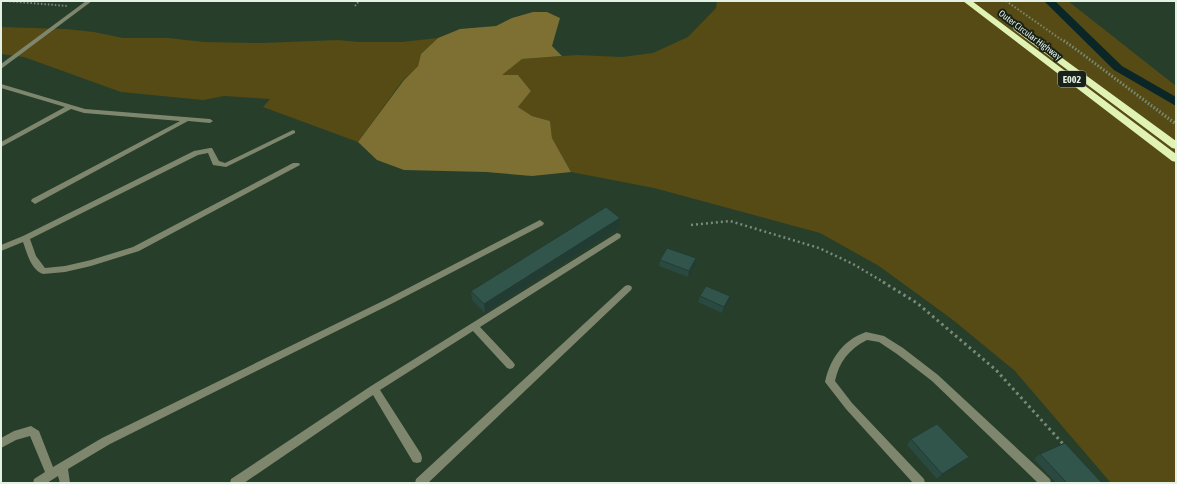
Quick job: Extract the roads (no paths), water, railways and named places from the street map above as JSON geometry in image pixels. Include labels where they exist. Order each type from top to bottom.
[{"type":"highway","name":"Outer Circular Highway","points":[[967,1],[1176,159]]},
{"type":"highway","name":"Outer Circular Highway","points":[[980,1],[1176,146]]},
{"type":"street","points":[[1,67],[89,1]]},
{"type":"street","points":[[1,86],[84,111],[210,121]]},
{"type":"street","points":[[1,145],[70,106]]},
{"type":"street","points":[[35,201],[187,120]]},
{"type":"street","points":[[1,248],[26,238],[196,152],[210,150],[216,163],[226,165],[293,132]]},
{"type":"street","points":[[26,238],[32,257],[43,271],[65,269],[91,263],[136,249],[296,166]]},
{"type":"street","points":[[38,483],[62,466],[106,441],[390,301],[540,222]]},
{"type":"street","points":[[235,483],[374,389],[617,236]]},
{"type":"street","points":[[420,483],[628,288]]},
{"type":"street","points":[[474,326],[510,365]]},
{"type":"street","points":[[920,483],[849,406],[830,382],[832,371],[836,362],[850,344],[866,336],[881,339],[900,351],[935,378],[1046,483]]},
{"type":"street","points":[[374,389],[417,458]]},
{"type":"street","points":[[1,443],[14,436],[31,431],[35,434],[51,474]]},
{"type":"street","points":[[62,466],[65,483]]},
{"type":"waterway","points":[[1049,1],[1118,68],[1176,102]]}]
